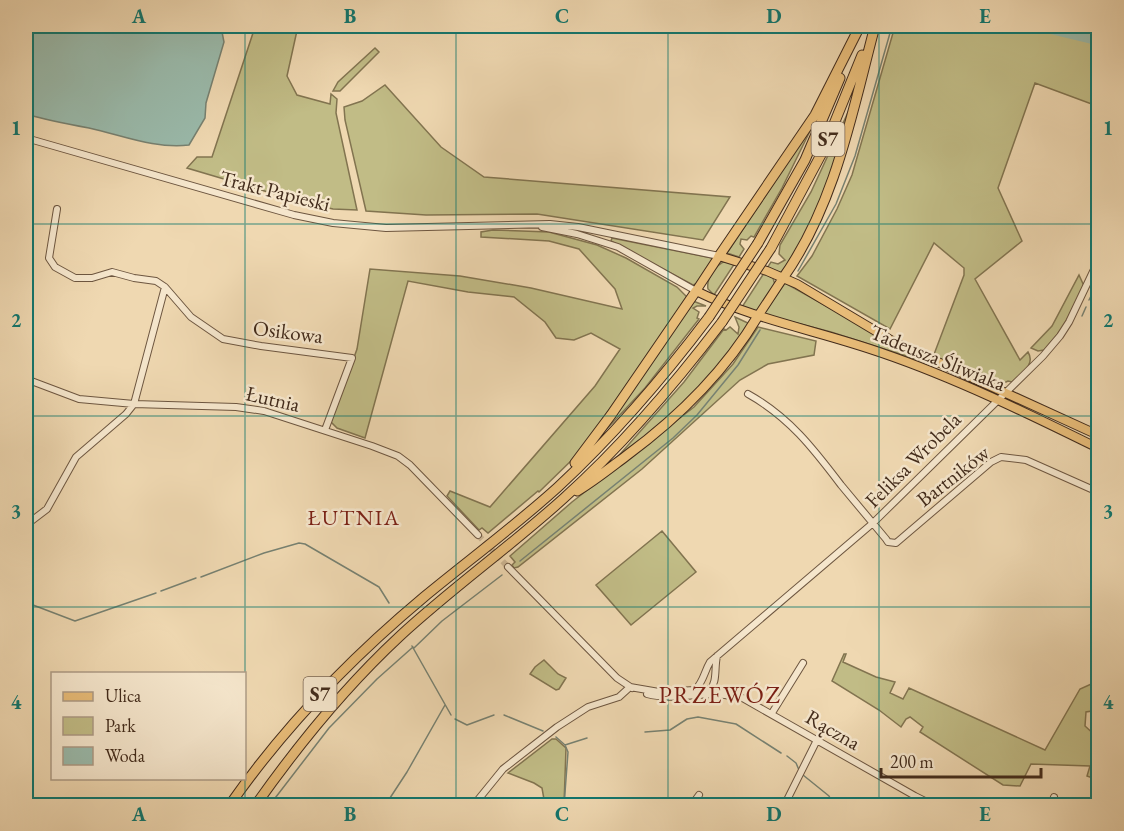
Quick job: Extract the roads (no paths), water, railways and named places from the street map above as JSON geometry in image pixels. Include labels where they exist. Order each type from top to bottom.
[{"type":"highway","name":"S7","points":[[255,806],[297,748],[355,680],[399,637],[564,498],[649,413],[722,322],[771,248],[823,151],[874,26]]},
{"type":"highway","points":[[783,278],[811,231],[829,193],[843,149],[874,26]]},
{"type":"highway","name":"S7","points":[[229,806],[300,715],[377,638],[556,488],[640,404],[710,317],[791,188],[833,97],[858,29]]},
{"type":"highway","points":[[719,256],[815,115],[858,29]]},
{"type":"highway","points":[[556,488],[606,423],[696,291]]},
{"type":"highway","points":[[564,498],[587,485],[672,421],[718,374],[758,316]]},
{"type":"main road","name":"Tadeusza Śliwiaka","points":[[719,256],[783,278],[822,298],[894,342],[1098,435]]},
{"type":"main road","points":[[696,291],[719,256]]},
{"type":"main road","points":[[758,316],[783,278]]},
{"type":"main road","name":"Tadeusza Śliwiaka","points":[[696,291],[758,316],[899,359],[1098,448]]},
{"type":"street","name":"Trakt Papieski","points":[[26,138],[294,215],[333,223],[386,228],[550,224],[578,227],[719,256]]},
{"type":"street","points":[[26,525],[47,508],[76,457],[124,416],[134,404],[165,287],[156,281],[112,272],[86,279],[65,274],[49,258],[57,208]]},
{"type":"street","name":"Trakt Papieski","points":[[524,224],[577,234],[618,248],[696,291]]},
{"type":"street","name":"Feliksa Wrobela","points":[[695,690],[706,676],[706,668],[718,656],[873,523],[1060,336],[1077,308],[1098,261]]},
{"type":"street","name":"Osikowa","points":[[165,287],[191,317],[222,339],[352,358],[325,430]]},
{"type":"street","name":"Łutnia","points":[[26,379],[79,399],[134,404],[236,407],[264,411],[325,430],[398,456],[410,465],[478,535]]},
{"type":"street","points":[[748,394],[775,411],[790,424],[823,459],[873,523]]},
{"type":"street","name":"Bartników","points":[[873,523],[888,542],[896,543],[991,462],[1001,457],[1026,460],[1098,492]]},
{"type":"street","points":[[508,567],[617,678],[630,687],[644,694],[664,698],[706,695],[714,692]]},
{"type":"street","points":[[714,692],[718,656]]},
{"type":"street","points":[[772,713],[803,663]]},
{"type":"street","points":[[706,676],[714,692]]},
{"type":"street","points":[[716,678],[730,691]]},
{"type":"street","points":[[630,687],[659,692],[695,690],[714,692]]},
{"type":"street","points":[[473,806],[503,769],[557,727],[588,707],[619,697],[630,687]]},
{"type":"street","name":"Rączna","points":[[714,692],[730,691],[747,699],[935,806]]},
{"type":"street","name":"Rączna","points":[[714,692],[747,699]]},
{"type":"street","points":[[784,806],[817,740]]},
{"type":"street","points":[[691,806],[699,795]]},
{"type":"street","points":[[1051,806],[1054,797]]},
{"type":"water","points":[[26,26],[214,26],[222,32],[224,42],[206,103],[205,118],[189,145],[163,145],[138,141],[26,114]]},
{"type":"waterway","points":[[798,271],[836,204],[855,156],[892,26]]},
{"type":"waterway","points":[[1036,26],[1098,41]]},
{"type":"waterway","points":[[1089,300],[1097,284]]},
{"type":"waterway","points":[[1082,316],[1086,307]]},
{"type":"waterway","points":[[520,561],[673,438],[697,415],[738,365],[760,330]]},
{"type":"waterway","points":[[201,577],[264,553],[299,543],[305,544],[379,587],[389,603]]},
{"type":"waterway","points":[[414,648],[442,621],[502,575]]},
{"type":"waterway","points":[[161,591],[196,578]]},
{"type":"waterway","points":[[33,605],[75,621],[156,593]]},
{"type":"waterway","points":[[412,646],[451,715]]},
{"type":"waterway","points":[[269,806],[329,728],[377,679],[413,647]]},
{"type":"waterway","points":[[388,801],[445,705]]},
{"type":"waterway","points":[[455,719],[467,725],[494,715]]},
{"type":"waterway","points":[[504,715],[543,731]]},
{"type":"waterway","points":[[645,732],[670,730],[687,719],[698,717],[736,724],[781,753]]},
{"type":"waterway","points":[[556,737],[565,745],[568,752],[564,806]]},
{"type":"waterway","points":[[565,745],[587,738]]},
{"type":"waterway","points":[[787,756],[796,763],[799,770]]},
{"type":"waterway","points":[[803,775],[829,796],[834,806]]},
{"type":"waterway","points":[[379,806],[383,804]]},
{"type":"tunnel","points":[[478,535],[508,567]]},
{"type":"district","name":"ŁUTNIA","points":[[354,517]]},
{"type":"district","name":"PRZEWÓZ","points":[[720,695]]}]
